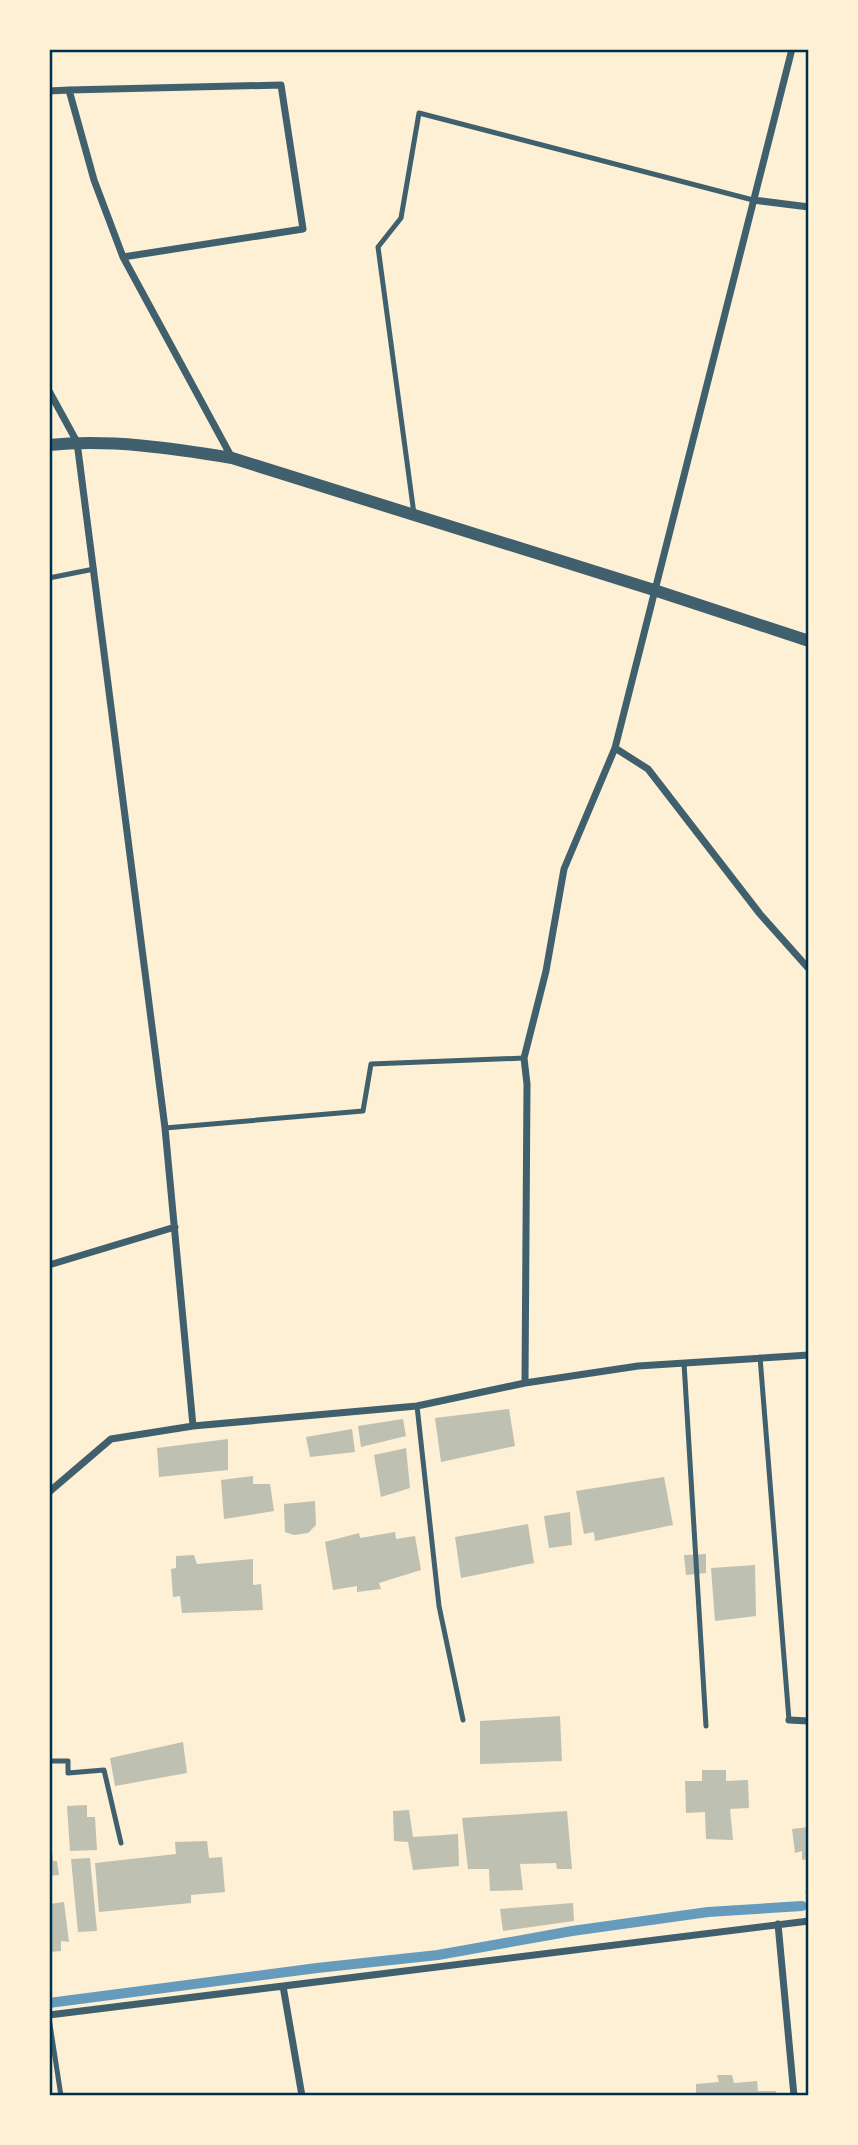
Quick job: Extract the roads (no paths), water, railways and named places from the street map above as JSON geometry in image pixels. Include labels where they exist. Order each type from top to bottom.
[{"type":"street","points":[[525,1384],[527,1084],[524,1058],[546,971],[564,869],[615,748],[792,49]]},
{"type":"street","points":[[49,91],[281,85],[303,229],[123,257]]},
{"type":"street","points":[[69,90],[94,180],[123,257],[232,458]]},
{"type":"street","points":[[753,200],[809,207]]},
{"type":"street","points":[[49,391],[77,442],[165,1128],[193,1426]]},
{"type":"street","points":[[49,445],[77,442],[164,447],[232,458],[809,641]]},
{"type":"street","points":[[615,748],[648,769],[760,914],[809,969]]},
{"type":"street","points":[[49,1265],[175,1227]]},
{"type":"street","points":[[49,1492],[111,1439],[193,1426],[417,1406],[525,1384],[638,1366],[809,1355]]},
{"type":"street","points":[[789,1720],[809,1721]]},
{"type":"street","points":[[49,2016],[809,1922]]},
{"type":"street","points":[[778,1924],[794,2096]]},
{"type":"street","points":[[283,1986],[302,2096]]},
{"type":"lane","points":[[414,514],[378,247],[401,218],[419,113],[753,200]]},
{"type":"lane","points":[[49,578],[94,569]]},
{"type":"lane","points":[[165,1128],[363,1111],[371,1064],[524,1058]]},
{"type":"lane","points":[[760,1357],[789,1720]]},
{"type":"lane","points":[[684,1363],[706,1726]]},
{"type":"lane","points":[[417,1406],[439,1605],[463,1720]]},
{"type":"lane","points":[[49,1761],[68,1761],[68,1773],[104,1770],[121,1843]]},
{"type":"lane","points":[[49,2016],[61,2096]]},
{"type":"waterway","points":[[49,2003],[438,1955],[572,1931],[708,1912],[802,1906]]}]
